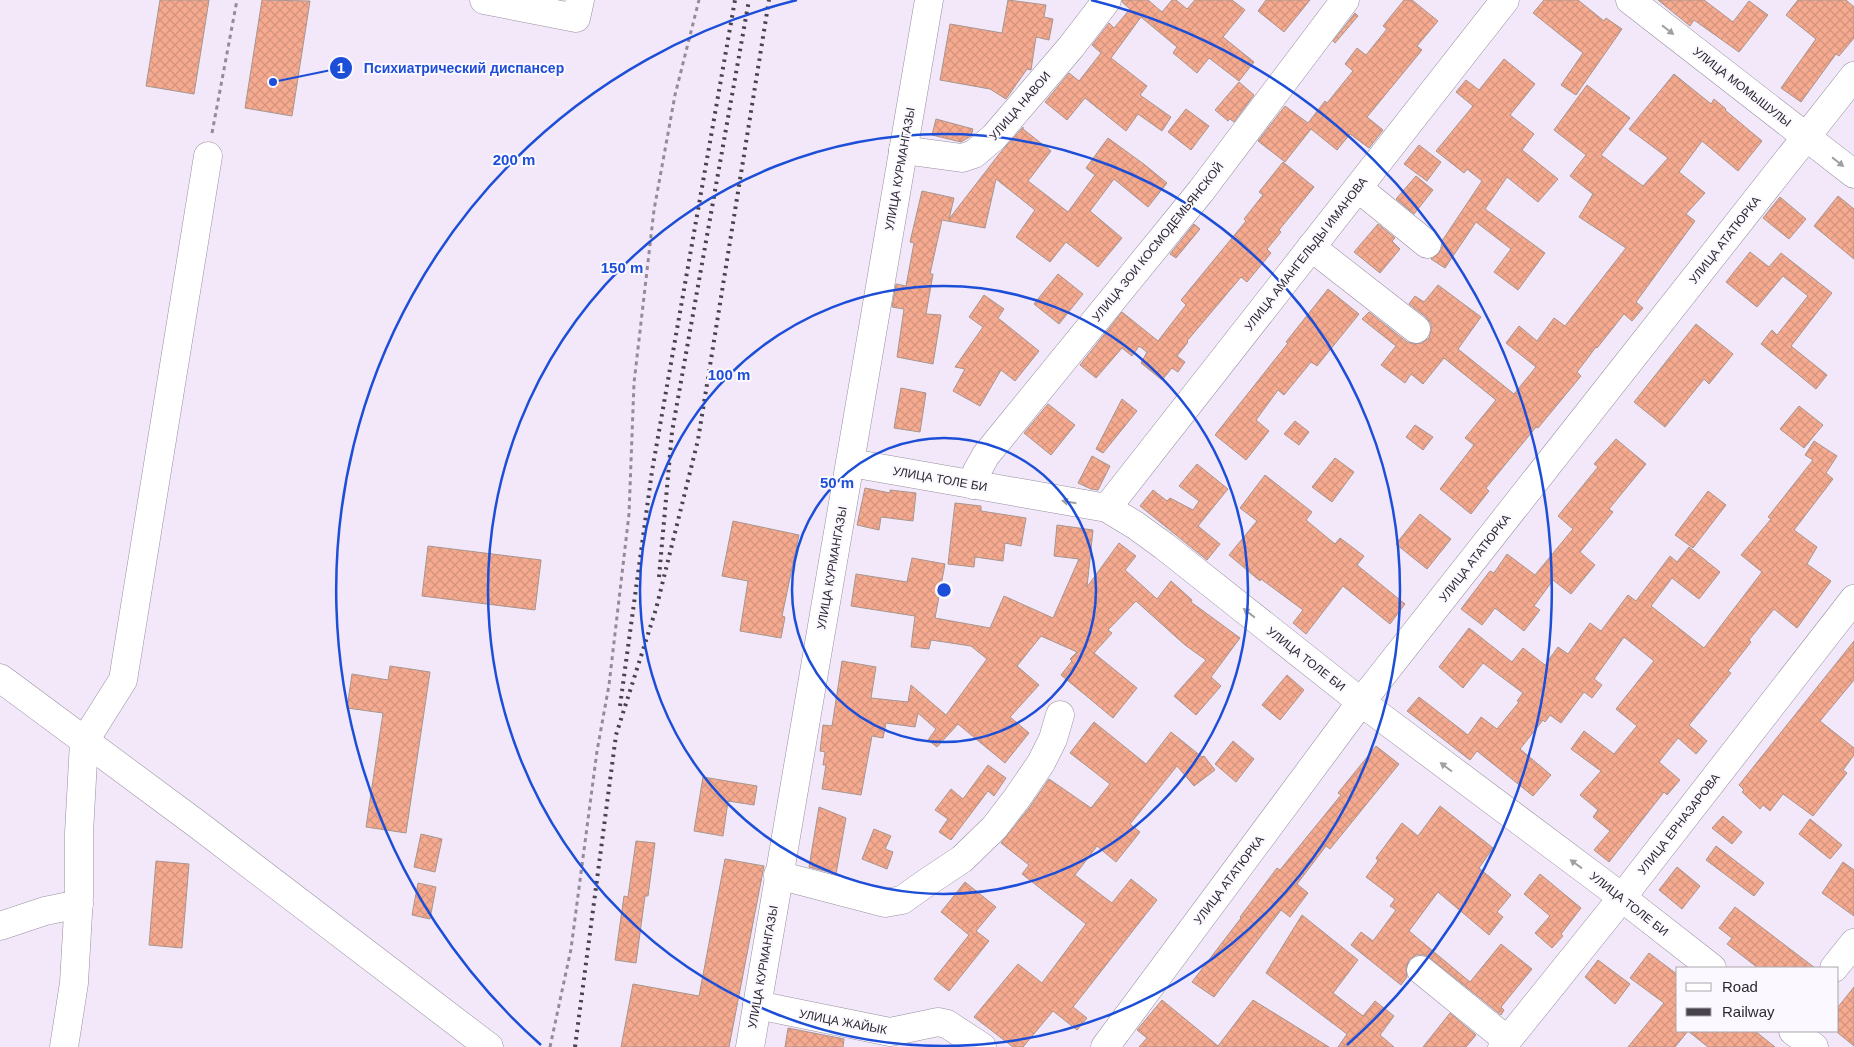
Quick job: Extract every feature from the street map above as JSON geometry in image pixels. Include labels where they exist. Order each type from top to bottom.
[{"type":"street","points":[[484,0],[576,18],[580,0]]},
{"type":"street","name":"УЛИЦА КУРМАНГАЗЫ","points":[[750,1047],[929,0]]},
{"type":"street","name":"УЛИЦА НАВОИ","points":[[903,150],[962,158],[974,154],[994,137],[1071,47],[1107,0]]},
{"type":"street","name":"УЛИЦА ЗОИ КОСМОДЕМЬЯНСКОЙ","points":[[973,485],[977,471],[986,455],[1201,191],[1345,0]]},
{"type":"street","name":"УЛИЦА АМАНГЕЛЬДЫ ИМАНОВА","points":[[1107,508],[1505,0]]},
{"type":"street","name":"УЛИЦА МОМЫШУЛЫ","points":[[1630,0],[1854,174]]},
{"type":"street","name":"УЛИЦА АТАТЮРКА","points":[[1105,1047],[1361,702],[1854,76]]},
{"type":"street","points":[[64,1047],[74,984],[79,904],[79,833],[84,742],[123,680],[208,156]]},
{"type":"street","points":[[1358,188],[1427,244]]},
{"type":"street","points":[[1311,247],[1416,329]]},
{"type":"street","name":"УЛИЦА ТОЛЕ БИ","points":[[851,463],[1107,508],[1164,546],[1361,702],[1711,967]]},
{"type":"street","name":"УЛИЦА ЕРНАЗАРОВА","points":[[1504,1043],[1622,898],[1854,599]]},
{"type":"street","points":[[0,678],[197,824],[489,1047]]},
{"type":"street","points":[[778,875],[885,903],[902,900],[962,858],[994,828],[1041,763],[1053,739],[1060,715]]},
{"type":"street","points":[[0,926],[44,912],[79,904]]},
{"type":"street","points":[[1835,967],[1854,943]]},
{"type":"street","points":[[1421,970],[1504,1043]]},
{"type":"street","name":"УЛИЦА ЖАЙЫК","points":[[757,1005],[890,1032],[938,1022],[947,1024],[980,1047]]},
{"type":"street","points":[[1794,1032],[1814,1047]]},
{"type":"path","points":[[208,156],[237,0]]},
{"type":"path","points":[[550,1047],[570,949],[597,751],[609,685],[629,514],[634,383],[654,210],[676,95],[699,0]]},
{"type":"building","points":[[160,0],[209,0],[194,94],[146,86]]},
{"type":"building","points":[[262,0],[310,1],[292,116],[245,108]]},
{"type":"building","points":[[1008,0],[1046,5],[1044,17],[1053,19],[1049,40],[1036,37],[1031,70],[1027,69],[1006,99],[990,89],[940,80],[950,24],[1002,33]]},
{"type":"building","points":[[1122,0],[1148,0],[1162,12],[1172,0],[1176,0],[1187,9],[1195,0],[1232,0],[1245,10],[1223,37],[1254,62],[1239,81],[1209,58],[1197,73],[1173,53],[1177,47],[1141,17],[1111,58],[1147,86],[1140,95],[1171,117],[1162,131],[1138,114],[1126,131],[1085,98],[1067,120],[1045,102],[1069,73],[1079,81],[1101,53],[1092,45],[1109,23],[1114,28],[1130,9]]},
{"type":"building","points":[[1266,0],[1310,0],[1284,32],[1258,11]]},
{"type":"building","points":[[1404,0],[1412,0],[1438,21],[1417,46],[1422,50],[1367,117],[1383,130],[1369,148],[1350,134],[1337,150],[1311,129],[1285,162],[1258,141],[1285,106],[1308,123],[1325,101],[1327,103],[1353,71],[1345,64],[1357,48],[1366,55],[1387,29],[1383,26]]},
{"type":"building","points":[[1544,0],[1578,0],[1604,21],[1606,18],[1622,29],[1576,95],[1561,85],[1583,53],[1533,13]]},
{"type":"building","points":[[1658,0],[1704,0],[1733,22],[1749,1],[1768,15],[1739,52],[1694,20],[1690,26]]},
{"type":"building","points":[[1798,0],[1846,0],[1854,7],[1854,38],[1839,56],[1836,54],[1801,102],[1781,88],[1816,39],[1786,15]]},
{"type":"building","points":[[1355,13],[1358,16],[1335,43],[1333,41]]},
{"type":"building","points":[[1504,59],[1535,84],[1510,115],[1534,134],[1522,150],[1558,179],[1538,202],[1507,177],[1485,209],[1545,253],[1518,290],[1494,272],[1511,249],[1476,222],[1445,268],[1431,259],[1439,253],[1442,241],[1482,181],[1467,169],[1464,173],[1436,151],[1473,106],[1456,92],[1466,80],[1479,90]]},
{"type":"building","points":[[1674,74],[1711,104],[1714,99],[1762,141],[1738,171],[1702,141],[1679,172],[1705,193],[1686,214],[1695,221],[1636,302],[1643,308],[1632,321],[1624,314],[1596,347],[1577,372],[1581,376],[1486,488],[1489,491],[1471,514],[1440,489],[1474,445],[1465,438],[1496,400],[1444,358],[1423,384],[1411,374],[1405,383],[1381,365],[1396,346],[1362,319],[1369,312],[1407,342],[1414,344],[1422,343],[1429,338],[1431,324],[1426,317],[1409,304],[1415,296],[1424,302],[1438,285],[1481,317],[1458,349],[1514,394],[1536,367],[1506,343],[1519,326],[1537,341],[1554,318],[1565,326],[1626,248],[1579,217],[1593,194],[1570,176],[1586,155],[1554,130],[1587,85],[1630,118],[1601,155],[1643,186],[1668,158],[1629,129]]},
{"type":"building","points":[[1239,82],[1254,95],[1234,122],[1230,119],[1228,121],[1215,110]]},
{"type":"building","points":[[1186,109],[1209,126],[1191,150],[1168,132]]},
{"type":"building","points":[[936,119],[973,129],[971,136],[961,142],[932,135]]},
{"type":"building","points":[[1023,127],[1023,129],[1051,151],[1028,181],[1068,212],[1095,175],[1086,168],[1108,138],[1167,183],[1148,207],[1114,179],[1090,211],[1122,238],[1098,267],[1066,242],[1050,262],[1016,237],[1035,210],[996,179],[985,228],[942,220],[930,274],[933,274],[926,314],[941,315],[933,364],[897,357],[904,309],[892,307],[896,284],[906,286],[914,243],[910,242],[922,191],[954,198],[949,219],[1000,153]]},
{"type":"building","points":[[1419,145],[1441,162],[1427,181],[1404,164]]},
{"type":"building","points":[[1283,162],[1314,187],[1279,230],[1281,232],[1267,249],[1271,253],[1247,282],[1241,277],[1187,341],[1177,356],[1185,362],[1178,372],[1172,368],[1162,380],[1141,363],[1147,352],[1139,346],[1132,356],[1122,348],[1096,378],[1080,365],[1122,312],[1158,341],[1186,305],[1181,300],[1246,221],[1244,219],[1263,195],[1259,192]]},
{"type":"building","points":[[1416,176],[1433,190],[1414,214],[1396,199]]},
{"type":"building","points":[[1838,196],[1854,209],[1854,259],[1814,226]]},
{"type":"building","points":[[1780,197],[1806,219],[1789,239],[1763,218]]},
{"type":"building","points":[[1194,224],[1200,229],[1176,258],[1170,254]]},
{"type":"building","points":[[1378,224],[1395,238],[1392,241],[1400,249],[1380,273],[1354,252]]},
{"type":"building","points":[[1750,252],[1769,267],[1781,253],[1832,293],[1791,346],[1827,375],[1816,389],[1761,344],[1772,330],[1777,335],[1808,296],[1783,276],[1757,307],[1726,282]]},
{"type":"building","points":[[1058,274],[1083,294],[1059,324],[1034,304]]},
{"type":"building","points":[[1328,289],[1359,314],[1317,366],[1311,362],[1284,395],[1278,390],[1256,420],[1269,431],[1246,460],[1215,435]]},
{"type":"building","points":[[984,295],[1004,309],[998,318],[1039,351],[1015,381],[1001,370],[980,406],[953,391],[965,369],[955,367],[983,327],[969,317]]},
{"type":"building","points":[[1696,324],[1733,354],[1709,384],[1704,379],[1665,427],[1634,402]]},
{"type":"building","points":[[901,388],[926,393],[920,432],[894,428]]},
{"type":"building","points":[[1122,399],[1137,411],[1103,453],[1096,449]]},
{"type":"building","points":[[1048,404],[1075,425],[1051,455],[1024,433]]},
{"type":"building","points":[[1799,406],[1823,425],[1804,448],[1780,429]]},
{"type":"building","points":[[1295,421],[1309,432],[1299,445],[1284,434]]},
{"type":"building","points":[[1415,425],[1433,437],[1423,450],[1406,437]]},
{"type":"building","points":[[1616,439],[1646,464],[1609,509],[1613,512],[1580,552],[1595,565],[1571,594],[1553,580],[1534,606],[1540,610],[1524,631],[1495,608],[1482,625],[1461,609],[1490,571],[1494,573],[1507,554],[1535,575],[1573,529],[1558,516],[1598,467],[1594,464]]},
{"type":"building","points":[[1814,441],[1837,456],[1826,473],[1833,479],[1794,530],[1817,547],[1807,564],[1831,581],[1797,628],[1774,609],[1749,640],[1751,642],[1728,671],[1731,673],[1689,725],[1707,741],[1696,754],[1678,738],[1659,762],[1680,780],[1667,795],[1664,792],[1609,862],[1594,850],[1610,831],[1593,817],[1598,810],[1580,795],[1601,771],[1571,749],[1584,731],[1614,754],[1637,726],[1616,709],[1654,661],[1624,637],[1594,679],[1602,685],[1592,698],[1584,692],[1561,723],[1550,715],[1545,722],[1543,720],[1520,749],[1551,775],[1533,796],[1477,751],[1470,760],[1407,711],[1419,697],[1468,735],[1481,717],[1497,729],[1519,702],[1517,701],[1523,693],[1483,663],[1463,688],[1439,667],[1469,628],[1512,662],[1523,648],[1545,665],[1558,647],[1568,654],[1590,623],[1601,631],[1628,595],[1636,601],[1670,556],[1677,562],[1689,547],[1720,572],[1699,599],[1672,578],[1651,606],[1704,648],[1762,572],[1741,555],[1771,519],[1768,517],[1813,460],[1805,455]]},
{"type":"building","points":[[1092,456],[1110,466],[1098,490],[1078,483]]},
{"type":"building","points":[[1335,458],[1354,472],[1332,502],[1312,487]]},
{"type":"building","points":[[1197,464],[1228,489],[1198,526],[1220,544],[1207,560],[1140,506],[1153,490],[1167,501],[1170,498],[1193,510],[1199,501],[1179,486]]},
{"type":"building","points":[[1265,475],[1312,512],[1306,520],[1335,544],[1340,538],[1364,556],[1357,565],[1405,604],[1390,624],[1343,586],[1306,634],[1293,623],[1303,610],[1261,579],[1260,581],[1229,555],[1257,521],[1240,508]]},
{"type":"building","points":[[865,488],[890,493],[890,490],[916,493],[913,521],[881,517],[879,530],[857,525]]},
{"type":"building","points":[[1708,491],[1726,505],[1693,548],[1675,535]]},
{"type":"building","points":[[955,503],[981,506],[981,511],[1026,518],[1021,546],[1005,543],[1003,561],[975,557],[974,567],[948,564]]},
{"type":"building","points":[[1420,514],[1451,539],[1427,569],[1396,544]]},
{"type":"building","points":[[733,521],[799,535],[782,616],[785,617],[781,638],[740,631],[748,581],[722,576]]},
{"type":"building","points":[[1057,525],[1093,530],[1087,587],[1119,543],[1136,556],[1125,570],[1157,599],[1171,581],[1192,600],[1191,602],[1240,638],[1211,677],[1221,686],[1196,715],[1174,696],[1206,660],[1185,645],[1136,601],[1108,630],[1112,633],[1094,653],[1137,688],[1113,718],[1061,675],[1072,661],[1070,659],[1077,652],[1041,636],[1017,666],[1039,685],[1010,717],[1029,733],[1005,763],[958,724],[937,747],[928,740],[936,729],[918,713],[915,727],[886,723],[883,738],[872,736],[861,795],[822,789],[826,765],[823,765],[825,752],[820,751],[823,725],[832,726],[842,661],[876,667],[871,698],[908,702],[911,685],[946,715],[987,659],[971,646],[931,640],[929,649],[911,647],[915,616],[851,606],[856,574],[907,582],[912,558],[945,564],[935,618],[990,628],[1004,596],[1053,618],[1079,559],[1054,556]]},
{"type":"building","points":[[428,546],[541,560],[535,610],[422,596]]},
{"type":"building","points":[[1854,641],[1854,680],[1820,721],[1854,748],[1854,755],[1843,770],[1847,773],[1813,816],[1783,794],[1770,811],[1763,805],[1760,809],[1742,792],[1744,790],[1739,785]]},
{"type":"building","points":[[390,666],[430,672],[406,833],[366,827],[383,713],[347,708],[352,674],[388,680]]},
{"type":"building","points":[[1287,675],[1304,690],[1280,720],[1262,705]]},
{"type":"building","points":[[1094,722],[1146,764],[1171,732],[1202,757],[1204,756],[1215,770],[1194,786],[1177,766],[1130,824],[1140,832],[1116,862],[1097,846],[1075,875],[1112,903],[1131,879],[1157,900],[1073,1007],[1087,1018],[1077,1030],[1053,1011],[1023,1047],[1013,1047],[974,1017],[1018,964],[1042,983],[1086,924],[1022,874],[1029,865],[1001,843],[1049,779],[1091,808],[1110,784],[1070,753]]},
{"type":"building","points":[[1233,741],[1254,759],[1236,782],[1215,764]]},
{"type":"building","points":[[1376,746],[1399,764],[1330,849],[1326,846],[1297,884],[1308,893],[1290,917],[1281,910],[1214,997],[1192,982],[1277,868],[1280,870],[1341,795],[1338,793]]},
{"type":"building","points":[[988,765],[1006,778],[994,796],[988,791],[951,840],[939,832],[948,819],[935,810],[951,789],[963,799]]},
{"type":"building","points":[[703,777],[757,786],[754,805],[728,801],[723,836],[694,831]]},
{"type":"building","points":[[1440,806],[1493,848],[1479,868],[1511,895],[1497,912],[1503,917],[1489,935],[1438,892],[1409,931],[1470,982],[1501,944],[1532,969],[1501,1007],[1504,1010],[1501,1015],[1424,955],[1416,955],[1409,960],[1406,968],[1407,977],[1401,985],[1351,945],[1361,932],[1373,941],[1396,910],[1390,906],[1395,899],[1366,877],[1378,861],[1376,858],[1402,823],[1418,836]]},
{"type":"building","points":[[819,807],[846,818],[836,874],[809,867]]},
{"type":"building","points":[[1723,816],[1742,832],[1732,844],[1712,828]]},
{"type":"building","points":[[1810,819],[1842,845],[1830,859],[1799,834]]},
{"type":"building","points":[[874,829],[891,836],[885,849],[893,852],[887,869],[862,859]]},
{"type":"building","points":[[421,834],[442,839],[435,872],[414,867]]},
{"type":"building","points":[[636,841],[655,843],[648,896],[645,896],[636,963],[615,960],[624,896],[628,897]]},
{"type":"building","points":[[1716,846],[1764,883],[1754,896],[1706,860]]},
{"type":"building","points":[[725,859],[764,866],[729,1047],[621,1047],[633,984],[699,996]]},
{"type":"building","points":[[156,861],[189,864],[182,948],[149,945]]},
{"type":"building","points":[[1843,862],[1854,870],[1854,916],[1822,893]]},
{"type":"building","points":[[1677,867],[1700,886],[1682,909],[1659,890]]},
{"type":"building","points":[[1540,874],[1581,908],[1561,934],[1563,936],[1552,948],[1535,933],[1550,916],[1524,894]]},
{"type":"building","points":[[965,882],[996,907],[976,931],[989,941],[949,991],[934,979],[969,935],[941,912]]},
{"type":"building","points":[[418,883],[436,887],[430,919],[412,915]]},
{"type":"building","points":[[1735,907],[1814,967],[1757,967],[1727,944],[1732,938],[1719,928]]},
{"type":"building","points":[[1302,915],[1358,960],[1333,993],[1363,1016],[1375,1001],[1394,1016],[1380,1035],[1394,1047],[1338,1047],[1347,1034],[1266,973]]},
{"type":"building","points":[[1649,953],[1676,973],[1676,1032],[1687,1032],[1675,1047],[1628,1047],[1664,1003],[1630,978]]},
{"type":"building","points":[[1598,960],[1630,984],[1615,1004],[1585,977]]},
{"type":"building","points":[[1854,987],[1854,1046],[1838,1033],[1839,1006]]},
{"type":"building","points":[[1162,1000],[1218,1046],[1253,1000],[1329,1047],[1139,1047],[1147,1038],[1137,1030]]},
{"type":"building","points":[[1450,1013],[1476,1035],[1466,1047],[1423,1047]]},
{"type":"building","points":[[788,1028],[844,1039],[843,1047],[785,1047]]},
{"type":"building","points":[[1689,1032],[1756,1032],[1775,1047],[1708,1047]]},
{"type":"railway","points":[[620,706],[652,471],[735,0]]},
{"type":"railway","points":[[659,577],[672,432],[749,0]]},
{"type":"railway","points":[[575,1047],[616,735],[656,609],[698,440],[769,0]]},
{"type":"place","name":"Психиатрический диспансер","points":[[273,82]]}]
